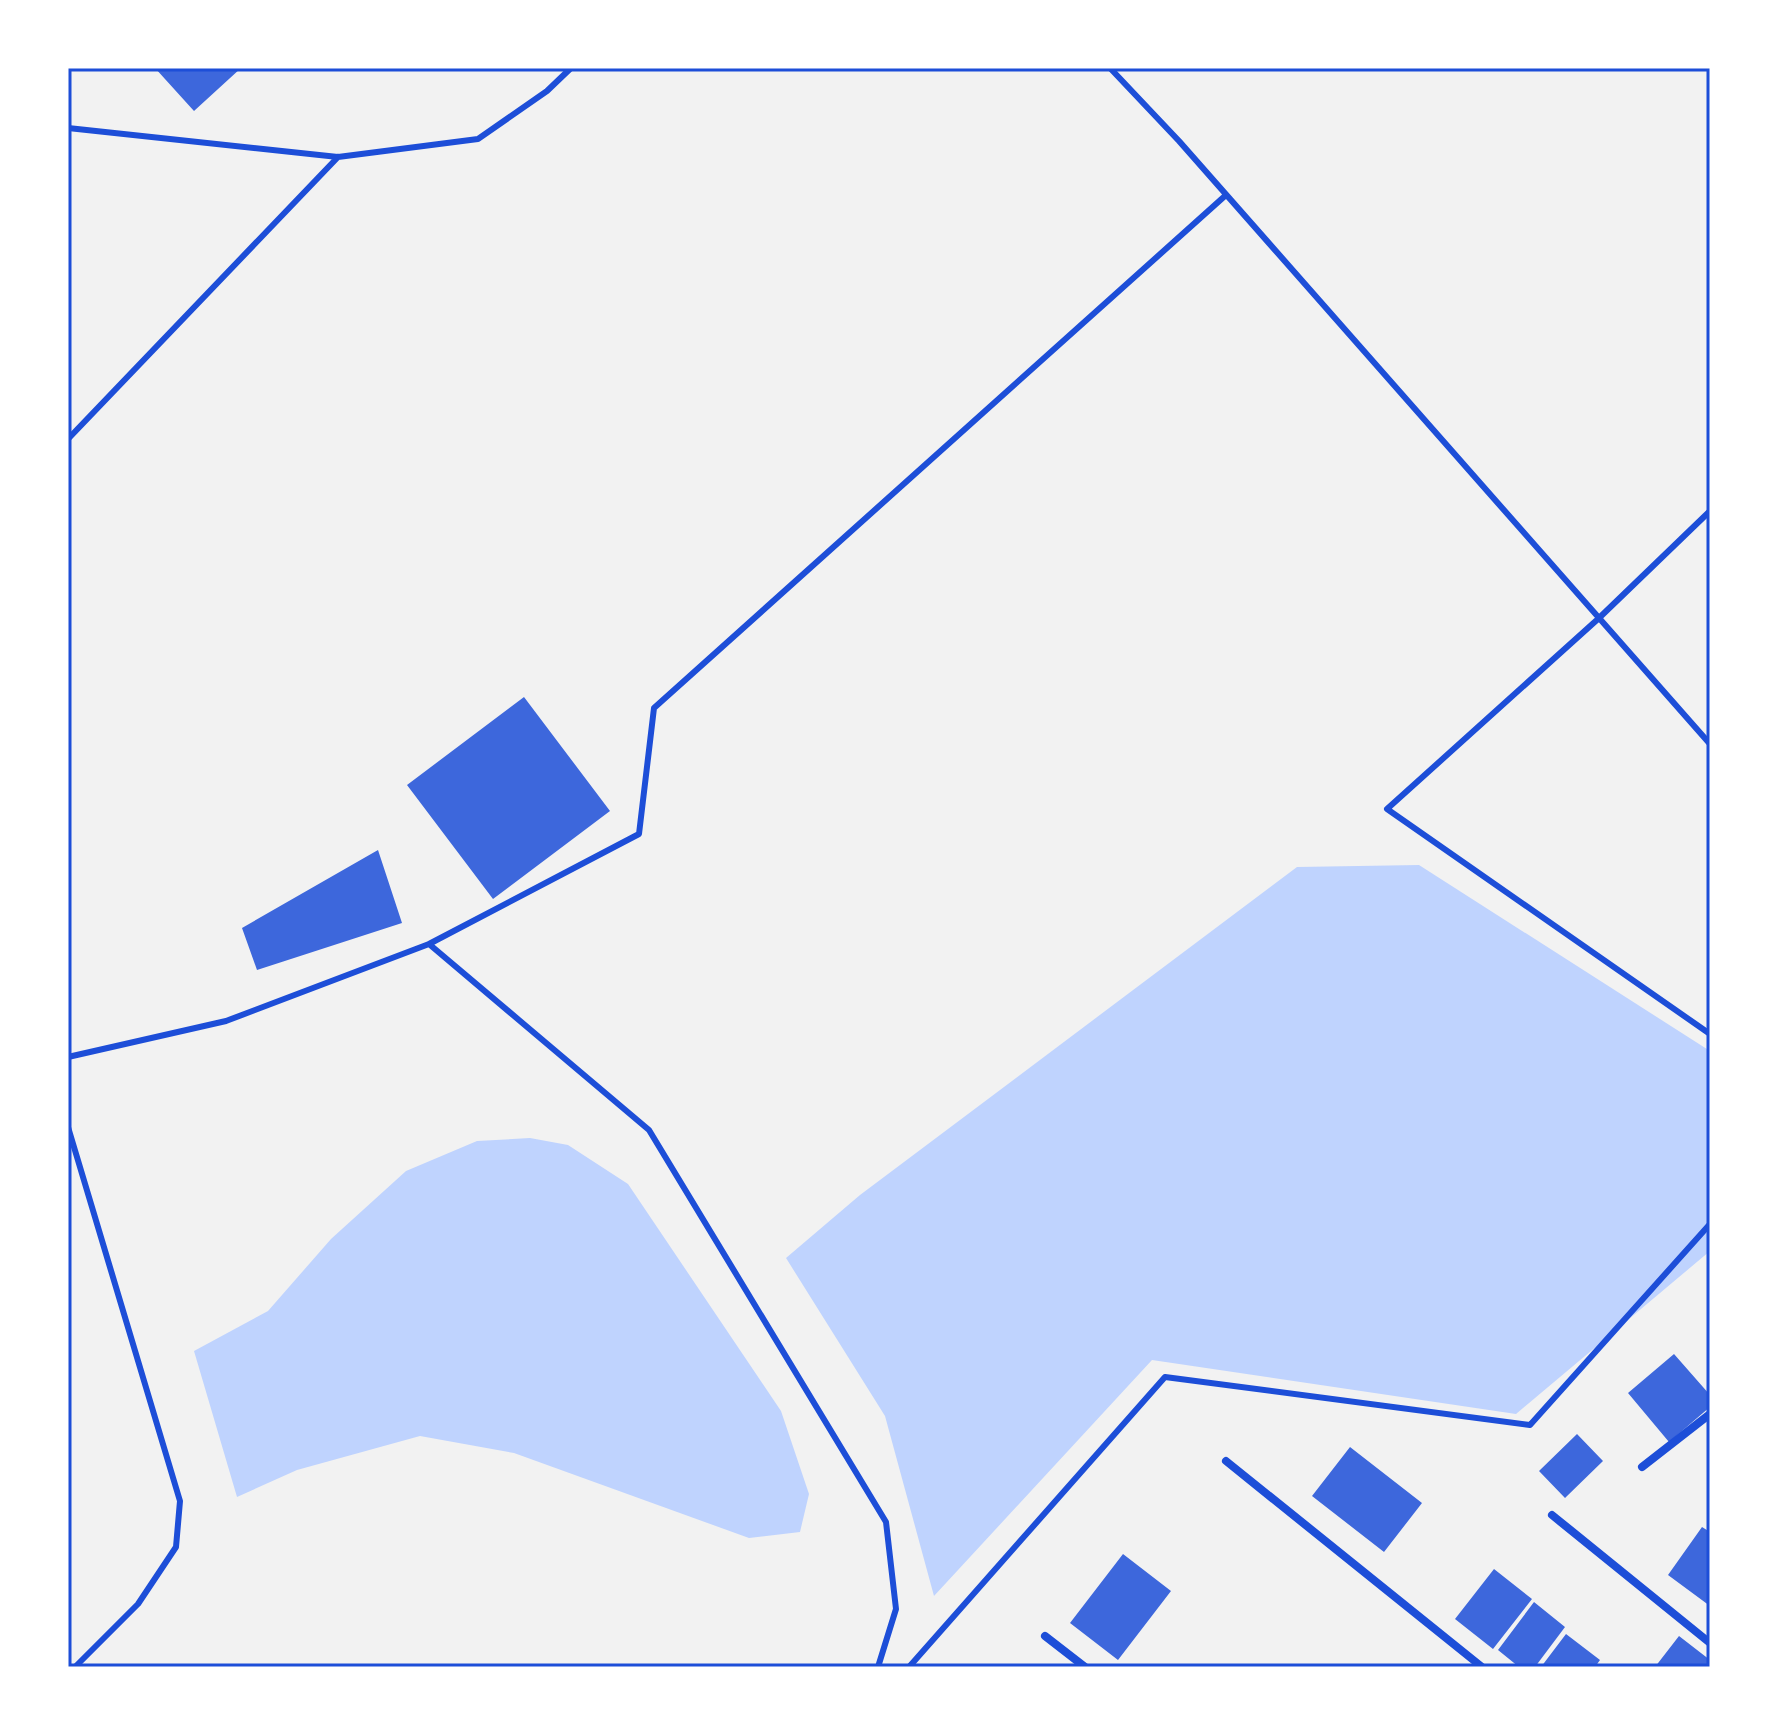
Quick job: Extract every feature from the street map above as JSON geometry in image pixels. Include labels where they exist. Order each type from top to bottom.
[{"type":"street","points":[[1642,1467],[1710,1414]]},
{"type":"street","points":[[1226,1461],[1482,1667]]},
{"type":"street","points":[[1552,1515],[1710,1643]]},
{"type":"street","points":[[1045,1636],[1085,1667]]},
{"type":"lane","points":[[68,128],[338,157],[478,139],[547,91],[571,68]]},
{"type":"lane","points":[[1110,68],[1226,195],[1710,744]]},
{"type":"lane","points":[[68,439],[338,157]]},
{"type":"lane","points":[[68,1057],[226,1021],[429,944],[639,834],[654,708],[1226,195]]},
{"type":"lane","points":[[1710,511],[1598,619],[1387,809],[1710,1034]]},
{"type":"lane","points":[[429,944],[649,1130],[886,1522],[896,1609],[878,1667]]},
{"type":"lane","points":[[68,1127],[180,1501],[176,1547],[138,1604],[75,1667]]},
{"type":"lane","points":[[909,1667],[1165,1377],[1530,1425],[1710,1224]]},
{"type":"water","points":[[1419,865],[1710,1051],[1710,1251],[1516,1414],[1152,1360],[934,1596],[885,1416],[786,1258],[860,1195],[1297,867]]},
{"type":"water","points":[[530,1138],[568,1145],[628,1184],[781,1411],[809,1494],[800,1532],[749,1538],[514,1453],[420,1436],[297,1470],[237,1497],[194,1351],[268,1311],[331,1239],[406,1171],[477,1141]]},
{"type":"building","points":[[155,68],[241,68],[194,111]]},
{"type":"building","points":[[524,697],[610,811],[493,899],[407,785]]},
{"type":"building","points":[[378,850],[402,923],[257,970],[242,928]]},
{"type":"building","points":[[1674,1354],[1710,1395],[1710,1407],[1669,1442],[1628,1393]]},
{"type":"building","points":[[1577,1434],[1603,1461],[1565,1498],[1539,1471]]},
{"type":"building","points":[[1350,1447],[1422,1503],[1384,1552],[1312,1496]]},
{"type":"building","points":[[1702,1527],[1710,1532],[1710,1606],[1668,1575]]},
{"type":"building","points":[[1123,1554],[1171,1591],[1118,1660],[1070,1623]]},
{"type":"building","points":[[1494,1569],[1532,1599],[1493,1649],[1455,1619]]},
{"type":"building","points":[[1534,1602],[1565,1627],[1535,1667],[1519,1667],[1498,1650]]},
{"type":"building","points":[[1566,1634],[1600,1660],[1595,1667],[1541,1667]]},
{"type":"building","points":[[1679,1636],[1710,1660],[1710,1667],[1655,1667]]}]
